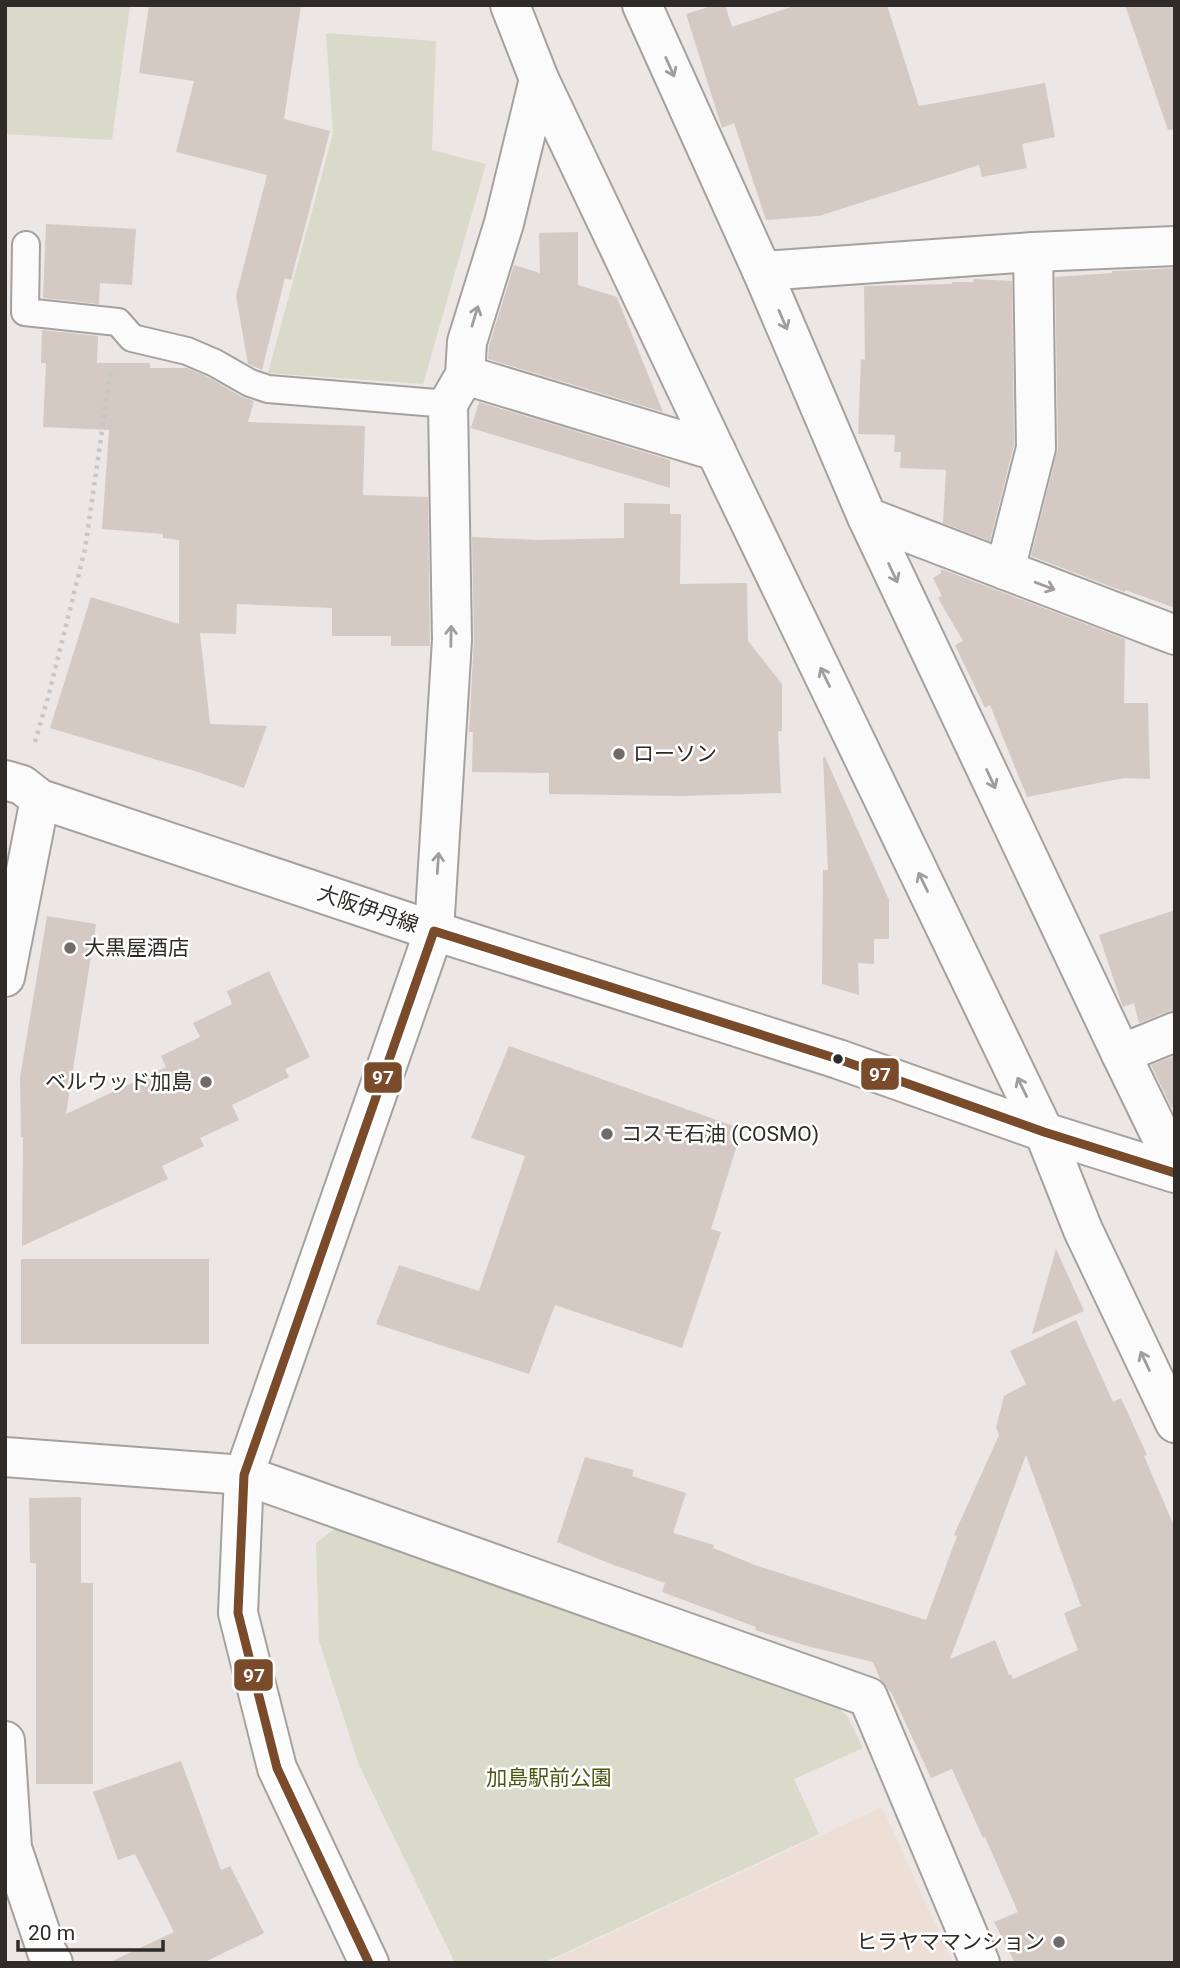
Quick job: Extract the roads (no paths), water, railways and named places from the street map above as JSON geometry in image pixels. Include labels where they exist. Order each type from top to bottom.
[{"type":"street","points":[[510,5],[539,79],[1044,1132],[1083,1230],[1175,1423]]},
{"type":"street","points":[[642,5],[762,271],[867,517],[1175,1165]]},
{"type":"street","points":[[369,1963],[277,1768],[238,1613],[244,1475],[434,931],[452,640],[457,390],[467,342],[504,223],[539,79]]},
{"type":"street","points":[[762,271],[1033,252],[1175,246]]},
{"type":"street","points":[[1005,570],[1036,448],[1033,252]]},
{"type":"street","points":[[457,390],[716,451]]},
{"type":"street","points":[[867,517],[1175,635]]},
{"type":"street","points":[[5,977],[22,788]]},
{"type":"street","name":"大阪伊丹線","points":[[22,788],[434,931],[838,1059],[1044,1132],[1175,1173]]},
{"type":"street","points":[[1121,1054],[1175,1032]]},
{"type":"street","points":[[5,1457],[244,1475],[868,1697],[980,1963]]},
{"type":"street","points":[[5,1741],[12,1848],[43,1959]]},
{"type":"lane","points":[[26,245],[24,312],[118,322],[132,338],[187,351],[250,383],[268,389],[457,390]]},
{"type":"place","name":"ローソン","points":[[619,754]]},
{"type":"place","name":"大黒屋酒店","points":[[70,948]]},
{"type":"place","name":"ベルウッド加島","points":[[206,1082]]},
{"type":"place","name":"コスモ石油 (COSMO)","points":[[607,1134]]},
{"type":"place","name":"ヒラヤママンション","points":[[1059,1942]]},
{"type":"park label","name":"加島駅前公園","points":[[549,1778]]}]
